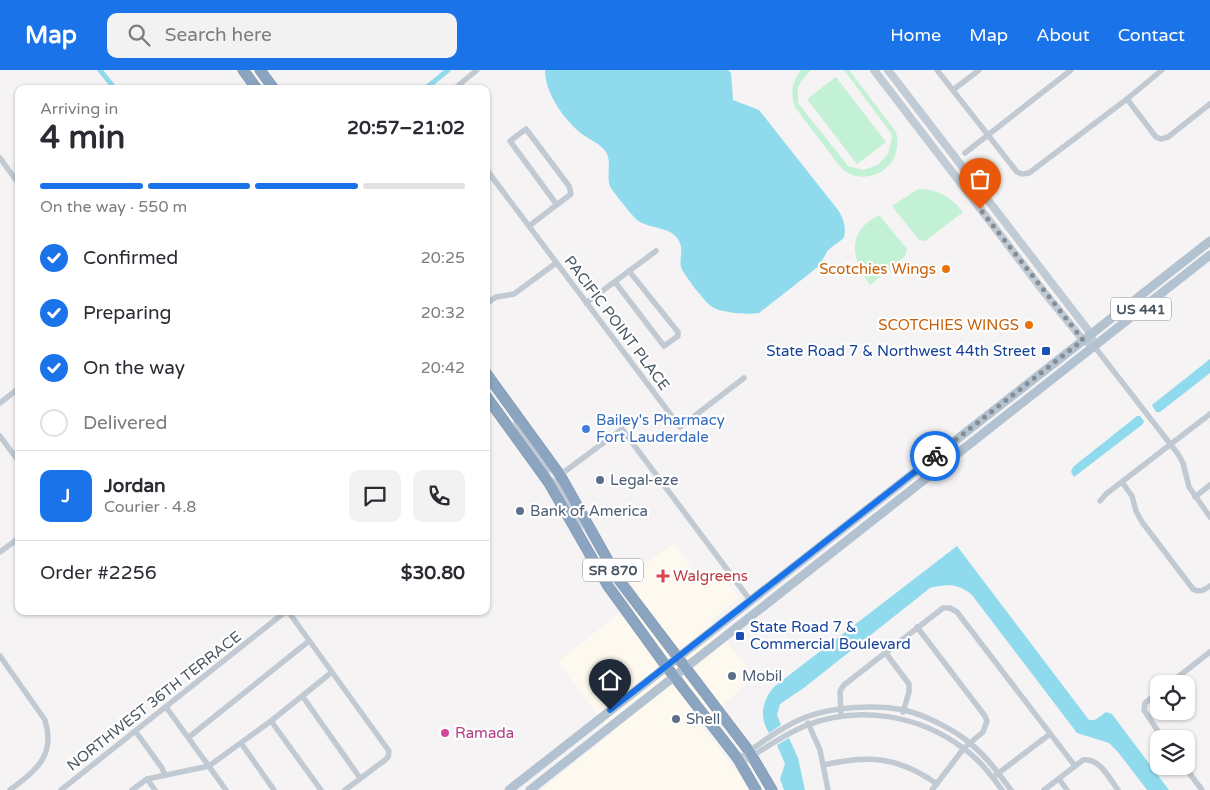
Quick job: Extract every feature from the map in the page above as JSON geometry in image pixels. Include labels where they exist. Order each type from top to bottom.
[{"type":"highway","points":[[243,70],[254,85]]},
{"type":"highway","points":[[253,70],[264,85]]},
{"type":"highway","points":[[260,70],[271,85]]},
{"type":"highway","name":"SR 870","points":[[490,378],[560,475],[619,580],[751,754],[772,790]]},
{"type":"highway","name":"SR 870","points":[[490,401],[545,477],[608,586],[739,762],[756,790]]},
{"type":"main road","name":"US 441","points":[[509,790],[520,786],[677,657],[1210,241]]},
{"type":"main road","points":[[1189,272],[1210,250]]},
{"type":"main road","name":"US 441","points":[[530,790],[1210,255]]},
{"type":"street","points":[[459,85],[477,70]]},
{"type":"street","points":[[874,70],[1083,340],[1094,346],[1171,444],[1183,463],[1189,487],[1210,517]]},
{"type":"street","points":[[888,70],[1092,334],[1094,346]]},
{"type":"street","points":[[938,70],[1016,172],[1022,174],[1029,173],[1162,70]]},
{"type":"street","points":[[953,90],[979,70]]},
{"type":"street","points":[[965,153],[1071,70]]},
{"type":"street","points":[[1127,99],[1156,137],[1161,139],[1168,137],[1210,104]]},
{"type":"street","points":[[529,226],[572,194],[569,186],[526,129],[510,141],[557,205]]},
{"type":"street","points":[[0,158],[15,179]]},
{"type":"street","name":"PACIFIC POINT PLACE","points":[[490,174],[680,427],[744,378]]},
{"type":"street","points":[[586,303],[656,250]]},
{"type":"street","points":[[490,301],[496,297],[514,294],[556,263]]},
{"type":"street","points":[[614,282],[664,346],[678,336],[678,332],[629,271]]},
{"type":"street","points":[[0,403],[15,391]]},
{"type":"street","points":[[1100,501],[1106,494],[1210,414]]},
{"type":"street","points":[[508,425],[514,424],[519,428],[549,469],[560,475],[622,429],[750,600]]},
{"type":"street","points":[[0,436],[15,457]]},
{"type":"street","points":[[545,477],[557,484],[583,526],[586,528],[590,527]]},
{"type":"street","points":[[1122,482],[1132,496],[1136,511],[1142,522],[1193,589],[1203,591],[1210,586]]},
{"type":"street","points":[[1195,497],[1210,485]]},
{"type":"street","points":[[0,552],[15,541]]},
{"type":"street","points":[[841,716],[840,691],[844,685],[917,627],[944,608],[950,608],[957,612],[1075,766]]},
{"type":"street","name":"NORTHWEST 36TH TERRACE","points":[[61,790],[281,615]]},
{"type":"street","points":[[291,615],[388,748],[389,754],[385,760],[345,790]]},
{"type":"street","points":[[917,627],[987,721],[983,732],[964,748],[932,790]]},
{"type":"street","points":[[189,736],[308,641]]},
{"type":"street","points":[[885,652],[909,684],[909,692],[901,718]]},
{"type":"street","points":[[1181,675],[1210,652]]},
{"type":"street","points":[[0,656],[46,720],[49,731],[48,750],[44,759],[32,773],[10,790]]},
{"type":"street","points":[[132,790],[146,779],[209,766],[303,697],[332,672]]},
{"type":"street","points":[[303,697],[360,778]]},
{"type":"street","points":[[1150,700],[1144,705],[1144,712],[1157,730]]},
{"type":"street","points":[[166,707],[189,736],[226,790]]},
{"type":"street","points":[[751,754],[767,738],[807,717],[841,709],[870,707],[904,710],[933,721],[970,743],[1011,790]]},
{"type":"street","points":[[739,762],[789,733],[809,724],[841,716],[869,714],[901,718],[929,728],[964,748],[978,761],[1002,790]]},
{"type":"street","points":[[807,717],[820,750],[828,790]]},
{"type":"street","points":[[271,721],[321,790]]},
{"type":"street","points":[[136,732],[165,775]]},
{"type":"street","points":[[992,777],[1050,734]]},
{"type":"street","points":[[241,743],[274,790]]},
{"type":"street","points":[[823,765],[853,758],[884,760],[908,766],[937,784]]},
{"type":"street","points":[[1044,790],[1083,760],[1090,759],[1097,762],[1118,790]]},
{"type":"street","points":[[1191,775],[1202,790]]},
{"type":"street","points":[[146,779],[155,790]]},
{"type":"street","points":[[1059,779],[1067,790]]},
{"type":"shaded area","points":[[674,543],[702,583],[717,569],[739,597],[711,621],[755,677],[700,724],[737,772],[748,790],[541,790],[611,733],[558,662],[640,596],[626,578]]},
{"type":"green space","points":[[801,70],[811,70],[798,87],[798,103],[848,166],[863,170],[878,165],[888,154],[892,138],[891,133],[844,70],[849,70],[896,132],[896,151],[893,159],[883,171],[861,177],[850,174],[839,165],[795,107],[793,87]]},
{"type":"green space","points":[[836,77],[886,142],[857,164],[807,99]]},
{"type":"green space","points":[[918,189],[932,190],[944,195],[963,212],[925,241],[919,240],[892,206]]},
{"type":"green space","points":[[879,215],[907,249],[905,256],[870,285],[858,264],[855,249],[856,241],[863,227]]},
{"type":"water","points":[[545,70],[728,70],[731,73],[733,100],[759,110],[842,216],[845,230],[844,238],[828,250],[819,266],[759,313],[734,313],[711,306],[683,271],[681,267],[680,244],[675,236],[671,232],[647,225],[636,219],[614,193],[609,182],[609,160],[606,152],[575,128],[562,114],[548,88]]},
{"type":"water","points":[[1210,359],[1210,373],[1160,412],[1156,412],[1152,405]]},
{"type":"water","points":[[1137,416],[1140,416],[1144,421],[1143,424],[1074,477],[1071,472],[1073,467]]},
{"type":"water","points":[[957,546],[1089,720],[1095,720],[1106,712],[1112,714],[1150,765],[1150,775],[1158,775],[1169,790],[1147,790],[1109,743],[1077,733],[972,595],[957,586],[930,588],[805,687],[780,704],[777,715],[781,725],[769,733],[764,720],[763,708],[767,696],[775,686]]},
{"type":"water","points":[[789,738],[798,758],[805,790],[784,790],[780,779],[785,764],[777,745]]},
{"type":"waterway","points":[[100,70],[112,85]]},
{"type":"waterway","points":[[430,85],[448,70]]},
{"type":"way so far","points":[[935,456],[1083,340],[980,209]]},
{"type":"place","name":"Scotchies Wings","points":[[946,269]]},
{"type":"place","name":"SCOTCHIES WINGS","points":[[1029,325]]},
{"type":"place","name":"State Road 7 & Northwest 44th Street","points":[[1046,351]]},
{"type":"place","name":"Bailey's Pharmacy Fort Lauderdale","points":[[586,429]]},
{"type":"place","name":"Legal-eze","points":[[600,480]]},
{"type":"place","name":"Bank of America","points":[[520,511]]},
{"type":"place","name":"Walgreens","points":[[663,576]]},
{"type":"place","name":"State Road 7 & Commercial Boulevard","points":[[740,636]]},
{"type":"place","name":"Mobil","points":[[732,676]]},
{"type":"place","name":"Shell","points":[[676,719]]},
{"type":"place","name":"Ramada","points":[[445,733]]},
{"type":"route","points":[[610,710],[935,456]]}]
